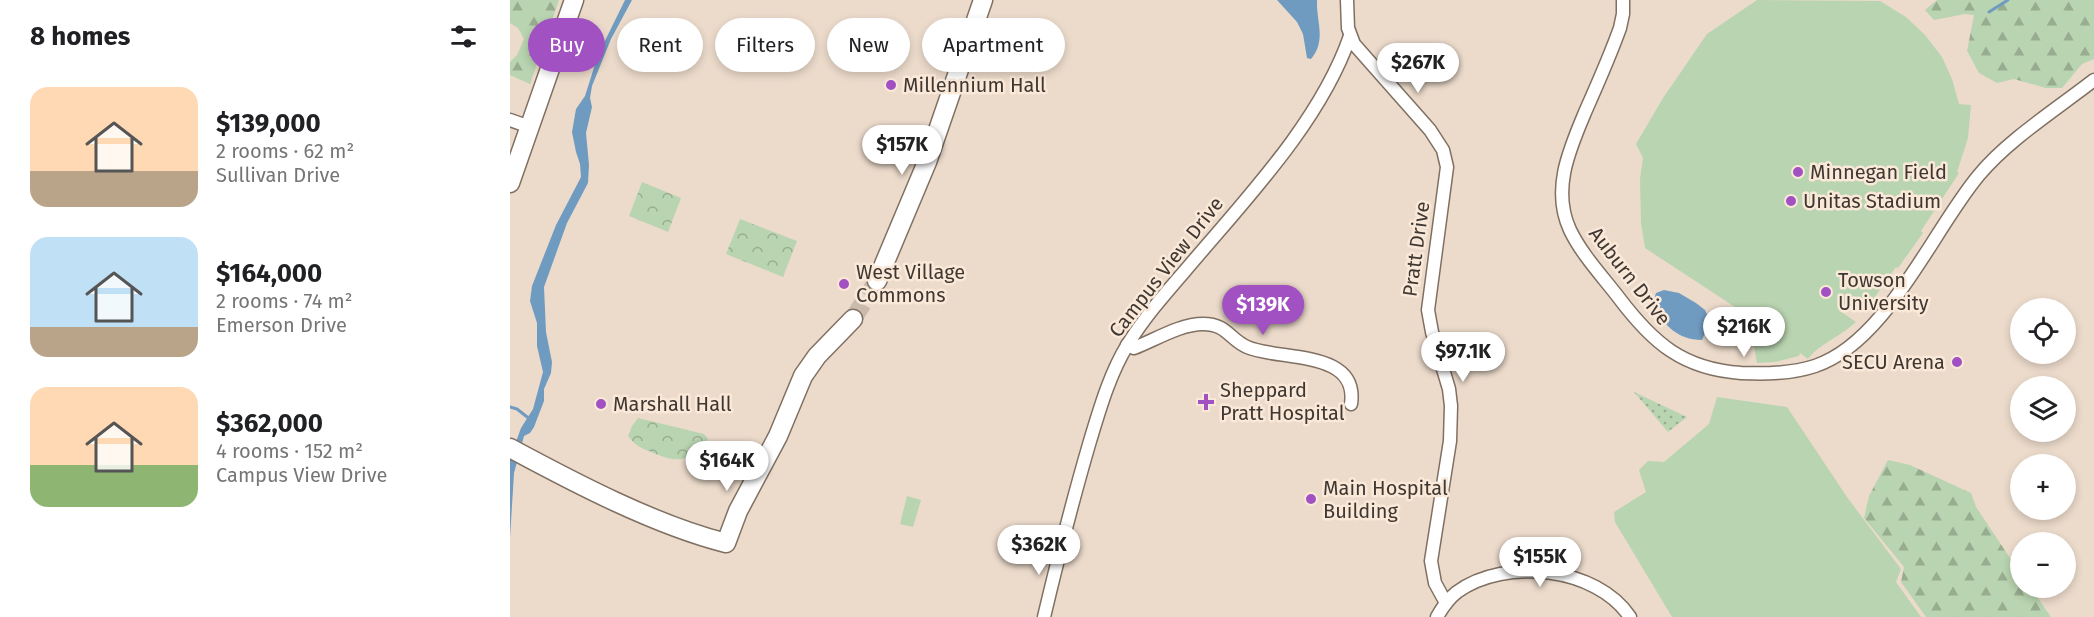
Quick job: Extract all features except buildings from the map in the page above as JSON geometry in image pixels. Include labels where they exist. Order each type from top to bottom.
[{"type":"street","points":[[510,183],[574,0]]},
{"type":"street","points":[[877,280],[927,162],[983,0]]},
{"type":"street","name":"Campus View Drive","points":[[1044,617],[1095,425],[1115,369],[1127,345],[1147,317],[1252,192],[1302,126],[1330,83],[1350,36],[1346,17],[1347,0]]},
{"type":"street","name":"Auburn Drive","points":[[1623,0],[1620,28],[1565,166],[1562,197],[1564,210],[1569,229],[1578,244],[1636,322],[1670,352],[1695,364],[1713,369],[1753,374],[1790,372],[1816,366],[1851,346],[1881,316],[1987,166],[2007,147],[2094,80]]},
{"type":"street","name":"Pratt Drive","points":[[1350,36],[1357,49],[1430,130],[1446,158],[1447,167],[1428,310],[1449,389],[1451,406],[1450,441],[1431,561],[1435,583],[1446,603]]},
{"type":"street","points":[[510,120],[530,127]]},
{"type":"street","points":[[510,448],[642,512],[697,535],[726,543],[738,511],[778,436],[803,376],[817,356],[853,320]]},
{"type":"street","points":[[1127,345],[1134,348],[1187,327],[1214,325],[1225,330],[1240,344],[1248,347],[1319,362],[1335,368],[1346,377],[1352,397],[1351,405]]},
{"type":"street","points":[[1437,617],[1446,603],[1464,588],[1490,577],[1512,573],[1545,573],[1576,578],[1595,585],[1619,602],[1630,617]]},
{"type":"green space","points":[[510,0],[559,0],[553,18],[528,18],[528,72],[534,72],[530,84],[510,75],[510,62],[517,55],[524,39],[518,28],[510,23]]},
{"type":"green space","name":"Unitas Stadium","points":[[1757,0],[1880,1],[1906,17],[1925,35],[1942,57],[1952,79],[1959,104],[1971,105],[1968,138],[1957,172],[1959,173],[1921,231],[1923,233],[1868,307],[1857,299],[1852,307],[1846,303],[1840,311],[1856,322],[1818,349],[1808,359],[1800,353],[1799,356],[1775,362],[1757,363],[1752,336],[1766,332],[1767,328],[1645,248],[1641,223],[1640,179],[1643,158],[1636,144],[1663,98],[1707,34]]},
{"type":"green space","points":[[1937,0],[2094,0],[2094,59],[2082,64],[2062,88],[2046,88],[2014,79],[1997,83],[1979,73],[1967,51],[1974,15],[1965,14],[1934,20],[1925,10]]},
{"type":"green space","points":[[642,182],[681,198],[668,232],[629,216]]},
{"type":"green space","points":[[740,219],[797,241],[783,277],[726,254]]},
{"type":"green space","points":[[1634,392],[1687,417],[1668,432]]},
{"type":"green space","points":[[1717,397],[1787,407],[1847,497],[1901,569],[1896,582],[1921,617],[1672,617],[1615,522],[1614,512],[1646,492],[1639,470],[1648,461],[1664,462],[1709,424]]},
{"type":"green space","points":[[638,418],[704,434],[708,439],[695,452],[682,459],[660,456],[641,448],[628,436]]},
{"type":"green space","points":[[1888,460],[1910,465],[1971,493],[1976,507],[2010,558],[2010,598],[2038,598],[2051,617],[1926,617],[1901,582],[1904,567],[1864,518],[1869,496]]},
{"type":"green space","points":[[907,496],[921,500],[913,527],[900,524]]},
{"type":"water","points":[[625,0],[632,0],[622,18],[617,18],[617,28],[605,54],[605,41]]},
{"type":"water","points":[[1277,0],[1317,0],[1320,38],[1316,52],[1311,59],[1307,58],[1303,34],[1297,22]]},
{"type":"water","points":[[593,72],[598,72],[592,86],[590,98],[592,107],[586,133],[588,183],[567,223],[544,287],[546,332],[552,362],[551,373],[544,389],[544,401],[534,427],[524,436],[514,473],[510,538],[510,458],[521,428],[533,409],[543,372],[537,346],[537,323],[530,301],[532,286],[556,225],[581,177],[572,132],[576,109],[585,96]]},
{"type":"water","points":[[1664,290],[1679,293],[1705,310],[1710,321],[1702,340],[1685,337],[1672,330],[1657,313],[1652,306],[1656,293]]},
{"type":"waterway","points":[[1989,12],[2008,0]]},
{"type":"waterway","points":[[510,407],[517,409],[531,420]]},
{"type":"tunnel","points":[[853,319],[877,281]]},
{"type":"place","name":"Millennium Hall","points":[[891,85]]},
{"type":"place","name":"Minnegan Field","points":[[1798,172]]},
{"type":"place","name":"Unitas Stadium","points":[[1791,201]]},
{"type":"place","name":"West Village Commons","points":[[844,284]]},
{"type":"place","name":"Towson University","points":[[1826,292]]},
{"type":"place","name":"SECU Arena","points":[[1957,362]]},
{"type":"place","name":"Sheppard Pratt Hospital","points":[[1206,402]]},
{"type":"place","name":"Marshall Hall","points":[[601,404]]},
{"type":"place","name":"Main Hospital Building","points":[[1311,499]]}]
